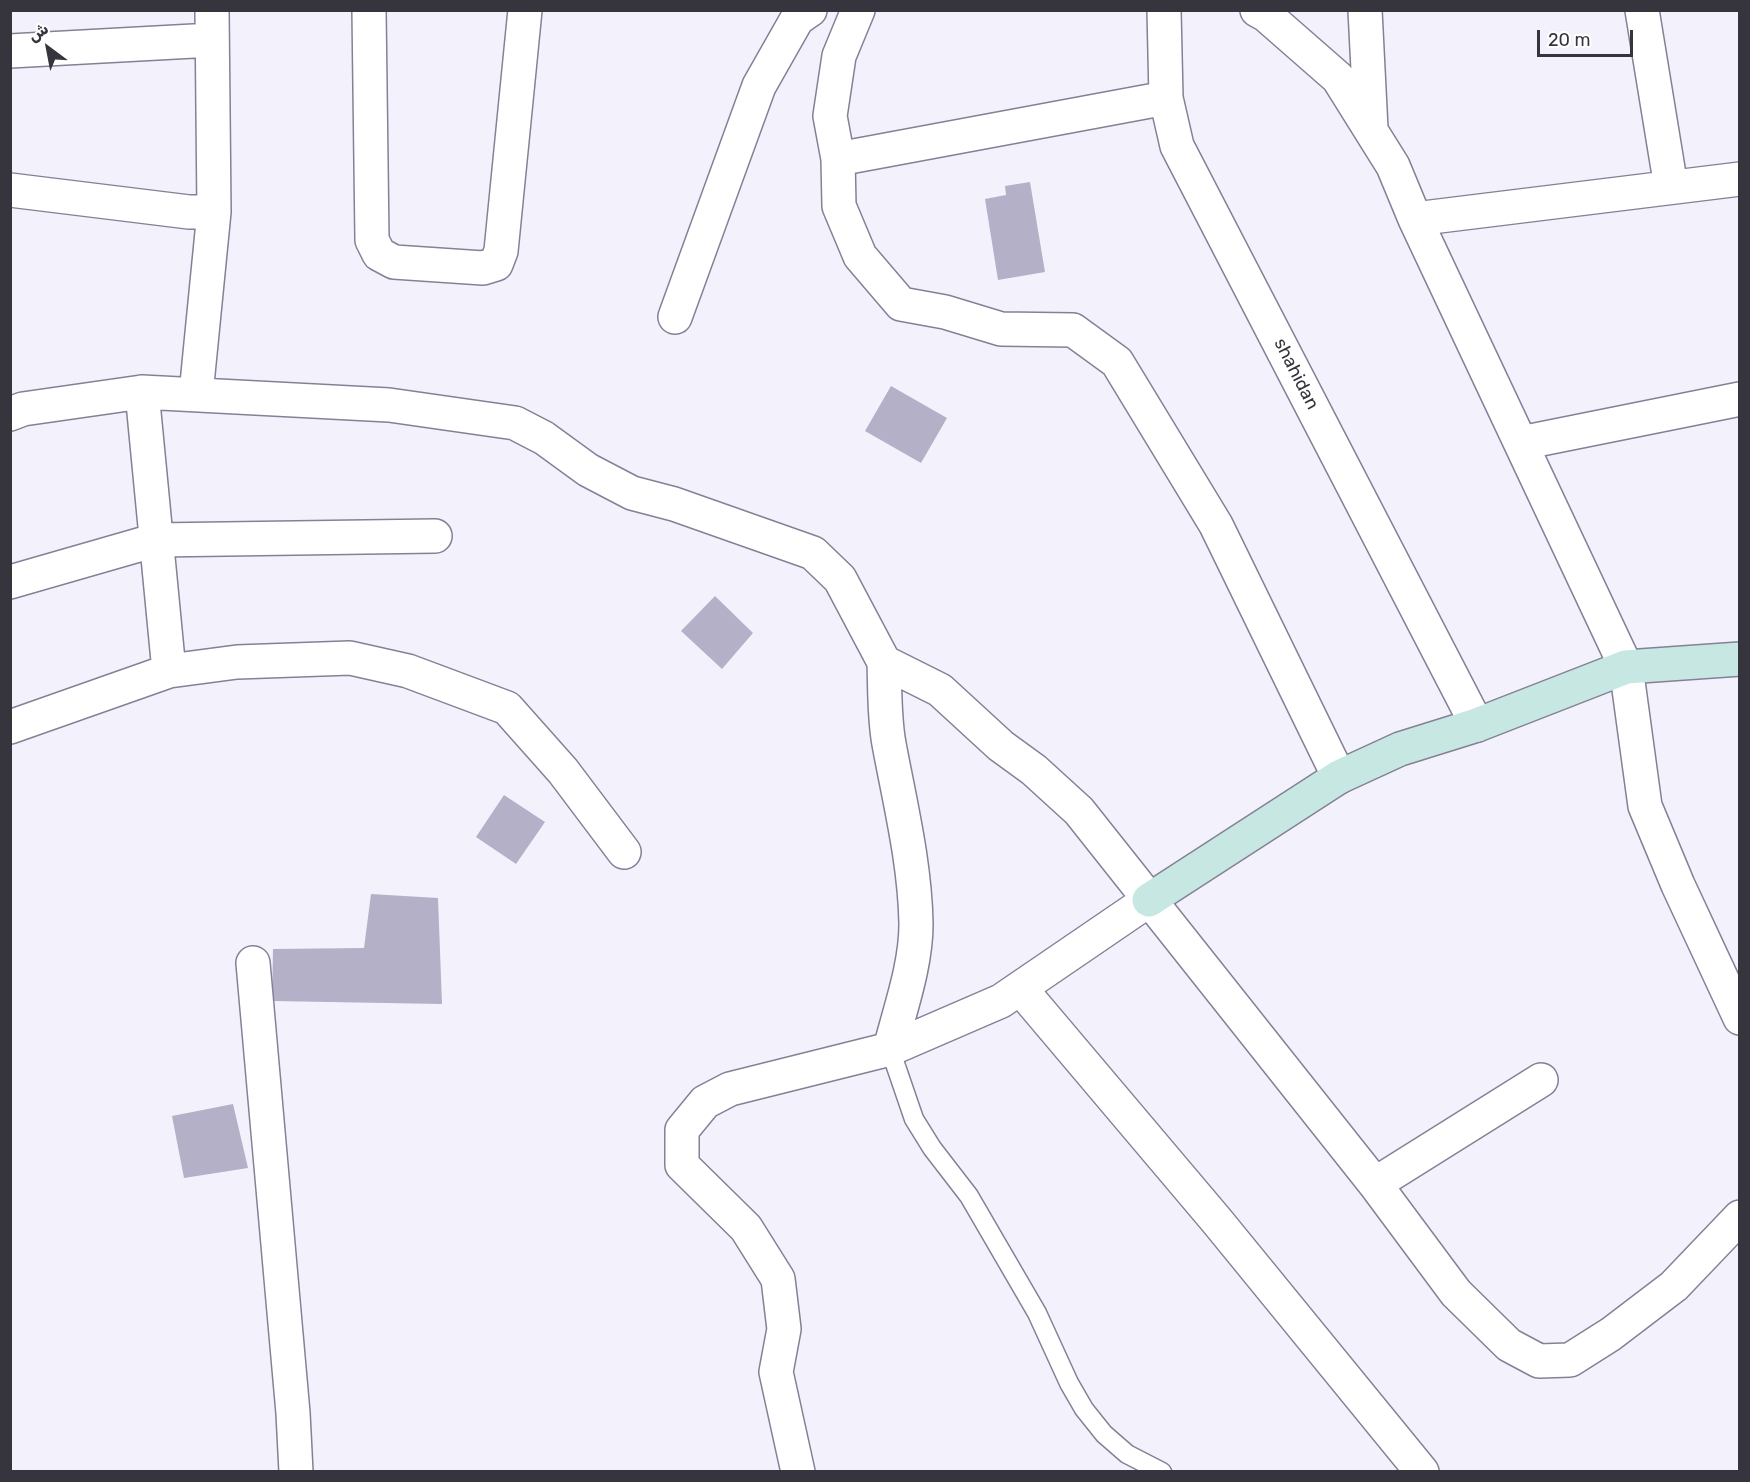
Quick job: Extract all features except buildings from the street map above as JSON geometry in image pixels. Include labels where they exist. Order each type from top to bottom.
[{"type":"street","points":[[369,10],[372,240],[379,254],[394,262],[483,268],[496,264],[501,251],[525,10]]},
{"type":"street","points":[[675,316],[759,86],[797,19],[810,10]]},
{"type":"street","points":[[858,10],[839,56],[830,116],[838,159],[839,206],[860,256],[901,304],[945,312],[1001,329],[1073,330],[1117,362],[1216,525],[1339,777]]},
{"type":"street","name":"shahidan","points":[[1164,10],[1166,98],[1177,146],[1477,725]]},
{"type":"street","points":[[1257,10],[1266,15],[1338,78],[1393,166],[1415,219],[1626,667],[1645,806],[1678,885],[1740,1018]]},
{"type":"street","points":[[1365,10],[1371,131]]},
{"type":"street","points":[[1642,10],[1671,187]]},
{"type":"street","points":[[10,51],[212,26],[214,212],[196,394]]},
{"type":"street","points":[[838,159],[1166,98]]},
{"type":"street","points":[[1415,219],[1740,179]]},
{"type":"street","points":[[10,190],[189,212],[214,212]]},
{"type":"street","points":[[142,392],[169,671]]},
{"type":"street","points":[[10,414],[24,409],[142,392],[389,405],[515,423],[544,438],[588,470],[632,493],[674,504],[813,553],[840,579],[884,662],[888,741],[900,796],[912,875],[916,926],[910,973],[890,1049]]},
{"type":"street","points":[[1521,443],[1740,399]]},
{"type":"street","points":[[10,582],[156,540],[435,536]]},
{"type":"street","points":[[10,727],[169,671],[237,662],[350,658],[408,671],[507,708],[563,771],[624,852]]},
{"type":"street","points":[[884,662],[940,690],[1001,746],[1034,770],[1079,811],[1375,1184],[1456,1293],[1509,1345],[1539,1361],[1570,1360],[1611,1334],[1674,1286],[1740,1217]]},
{"type":"street","points":[[798,1472],[776,1372],[784,1329],[778,1279],[746,1228],[682,1165],[682,1130],[705,1102],[730,1089],[890,1049],[1002,1001],[1149,900],[1339,777],[1400,749],[1477,725],[1626,667],[1737,665]]},
{"type":"street","points":[[253,963],[293,1413],[296,1472]]},
{"type":"street","points":[[1020,988],[1218,1221],[1422,1472]]},
{"type":"street","points":[[1375,1184],[1541,1080]]},
{"type":"lane","points":[[890,1049],[914,1119],[975,1206],[1037,1313],[1069,1383],[1084,1409],[1104,1434],[1127,1454],[1162,1472]]}]
